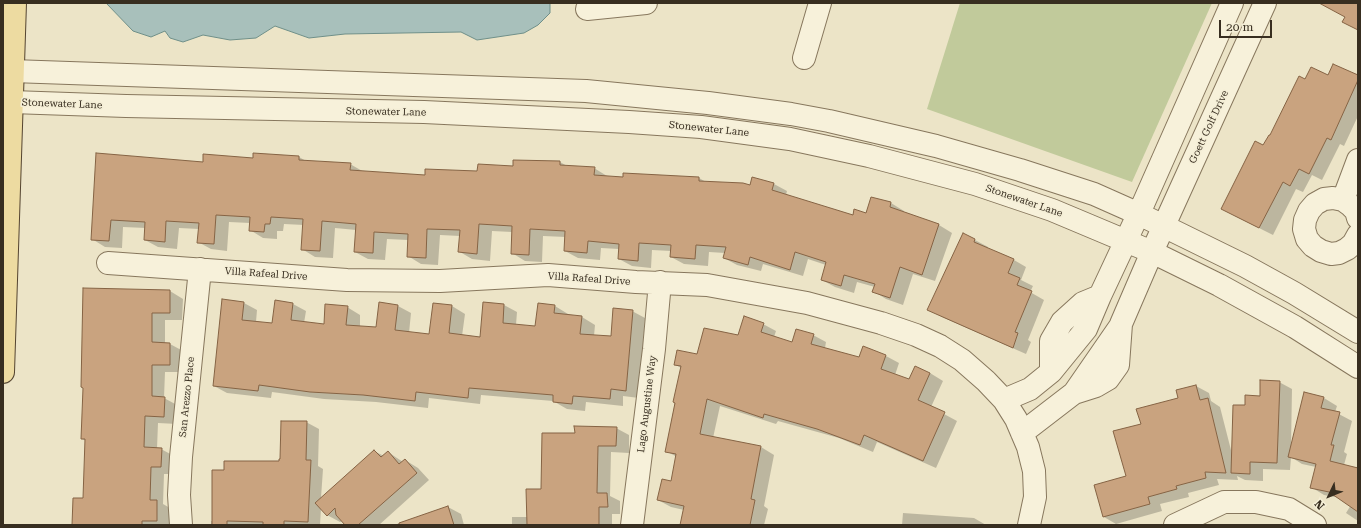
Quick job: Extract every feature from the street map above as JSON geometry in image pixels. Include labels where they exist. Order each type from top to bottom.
[{"type":"main road","points":[[3,372],[8,70],[15,3]]},
{"type":"street","points":[[587,9],[646,3]]},
{"type":"street","points":[[804,58],[820,3]]},
{"type":"street","points":[[1004,400],[1030,390],[1051,372],[1086,329],[1139,214],[1232,3]]},
{"type":"street","name":"Goett Golf Drive","points":[[1022,433],[1074,394],[1121,324],[1265,3]]},
{"type":"street","points":[[8,70],[586,91],[753,108],[858,127],[936,146],[1020,170],[1094,194],[1139,214],[1265,276],[1358,332]]},
{"type":"street","points":[[584,120],[586,91]]},
{"type":"street","name":"Stonewater Lane","points":[[7,102],[157,107],[424,112],[672,125],[790,139],[869,156],[975,184],[1059,213],[1152,252],[1250,302],[1295,327],[1358,367]]},
{"type":"street","points":[[1342,200],[1358,160]]},
{"type":"street","points":[[1358,218],[1356,211],[1350,205],[1342,200],[1333,198],[1315,204],[1309,211],[1305,220],[1304,230],[1307,238],[1313,246],[1330,254],[1339,253],[1347,249],[1353,244],[1358,235]]},
{"type":"street","name":"Villa Rafeal Drive","points":[[108,263],[347,280],[440,281],[548,275],[636,282],[708,285],[807,303],[881,323],[940,346],[962,360],[986,381],[1004,400],[1016,419],[1028,446],[1034,471],[1035,497],[1029,525]]},
{"type":"street","name":"San Arezzo Place","points":[[181,525],[179,495],[181,458],[200,269]]},
{"type":"street","name":"Lago Augustine Way","points":[[632,525],[654,349],[660,282]]},
{"type":"street","points":[[1174,525],[1224,502],[1256,502],[1290,509],[1315,525]]},
{"type":"green space","points":[[960,3],[1212,3],[1132,182],[927,109]]},
{"type":"water","points":[[106,3],[550,3],[550,13],[538,25],[524,33],[477,40],[461,32],[345,34],[309,38],[275,26],[256,38],[230,40],[203,35],[183,42],[170,38],[165,31],[151,37],[133,31]]},
{"type":"building","points":[[1319,3],[1358,3],[1358,30],[1342,22],[1345,17]]},
{"type":"building","points":[[1333,64],[1358,75],[1358,80],[1331,140],[1327,138],[1309,174],[1299,169],[1290,186],[1283,182],[1259,228],[1221,209],[1255,141],[1263,145],[1270,135],[1299,76],[1305,79],[1311,67],[1328,75]]},
{"type":"building","points":[[96,153],[203,162],[203,154],[253,158],[253,153],[299,156],[299,160],[351,163],[350,170],[425,175],[425,169],[477,171],[478,164],[513,166],[513,160],[560,161],[560,165],[595,167],[594,175],[623,177],[623,173],[699,177],[699,181],[743,183],[750,185],[752,177],[774,183],[772,190],[853,215],[854,209],[866,213],[871,197],[891,202],[890,207],[939,224],[922,275],[900,267],[890,298],[872,292],[875,284],[844,275],[841,286],[821,280],[826,262],[795,252],[790,270],[750,257],[748,265],[723,258],[726,247],[696,245],[695,259],[670,257],[671,245],[639,243],[638,261],[618,259],[619,244],[588,241],[587,253],[564,251],[565,231],[530,229],[529,255],[511,254],[512,226],[479,224],[477,254],[458,252],[460,230],[427,229],[426,258],[407,257],[408,234],[374,232],[373,253],[354,252],[356,224],[322,221],[320,251],[301,250],[303,219],[271,217],[270,224],[265,224],[264,232],[249,231],[250,217],[216,215],[214,244],[197,243],[199,223],[166,221],[165,242],[144,240],[145,222],[111,220],[109,241],[91,240]]},
{"type":"building","points":[[963,233],[975,239],[974,242],[1014,259],[1008,273],[1020,278],[1017,285],[1032,291],[1015,332],[1018,333],[1013,348],[927,310]]},
{"type":"building","points":[[83,288],[170,290],[170,313],[152,313],[152,342],[170,343],[170,365],[152,365],[152,396],[165,397],[164,417],[145,416],[144,447],[162,448],[161,467],[151,467],[150,500],[157,500],[157,521],[142,521],[142,525],[72,525],[73,498],[83,498],[85,439],[81,439],[83,388],[81,387]]},
{"type":"building","points":[[222,299],[244,302],[242,320],[272,323],[275,300],[293,303],[291,320],[324,324],[325,304],[348,306],[346,325],[376,327],[379,302],[398,305],[395,330],[429,334],[433,303],[452,305],[449,333],[480,337],[483,302],[504,304],[503,323],[535,326],[538,303],[555,305],[554,313],[582,316],[580,334],[611,336],[613,308],[633,310],[626,391],[611,389],[610,399],[573,396],[572,404],[553,402],[553,395],[469,388],[468,398],[416,392],[415,401],[363,395],[310,392],[259,385],[258,391],[213,386]]},
{"type":"building","points":[[744,316],[764,323],[761,332],[792,342],[796,329],[814,334],[811,344],[859,357],[863,346],[886,355],[881,369],[909,379],[915,366],[930,373],[918,400],[945,412],[923,461],[864,435],[860,445],[817,429],[764,414],[763,418],[707,399],[700,434],[761,446],[751,499],[755,500],[750,525],[680,525],[684,506],[657,500],[662,479],[671,481],[676,454],[665,452],[675,403],[673,402],[681,366],[674,365],[677,350],[697,354],[704,328],[738,335]]},
{"type":"building","points":[[1260,380],[1280,381],[1277,463],[1250,462],[1250,474],[1231,473],[1233,405],[1245,405],[1245,395],[1260,396]]},
{"type":"building","points":[[1196,385],[1200,400],[1208,398],[1226,473],[1205,472],[1206,478],[1176,486],[1177,489],[1148,497],[1150,504],[1103,517],[1094,485],[1126,476],[1113,431],[1141,424],[1136,409],[1178,398],[1176,390]]},
{"type":"building","points":[[1304,392],[1324,397],[1321,408],[1340,412],[1331,445],[1334,445],[1330,461],[1358,468],[1358,512],[1329,492],[1310,488],[1316,464],[1288,457]]},
{"type":"building","points":[[281,421],[307,421],[306,460],[311,460],[308,522],[284,521],[284,525],[263,525],[263,522],[227,521],[227,525],[212,525],[212,470],[224,470],[224,461],[279,461]]},
{"type":"building","points":[[574,426],[617,427],[616,446],[598,446],[597,493],[607,493],[608,507],[599,507],[599,525],[527,525],[526,489],[541,489],[542,433],[575,433]]},
{"type":"building","points":[[374,450],[381,457],[388,451],[399,464],[405,459],[417,473],[358,525],[345,525],[336,515],[335,508],[327,516],[315,503]]},
{"type":"building","points":[[448,506],[454,525],[399,525],[399,523]]}]
